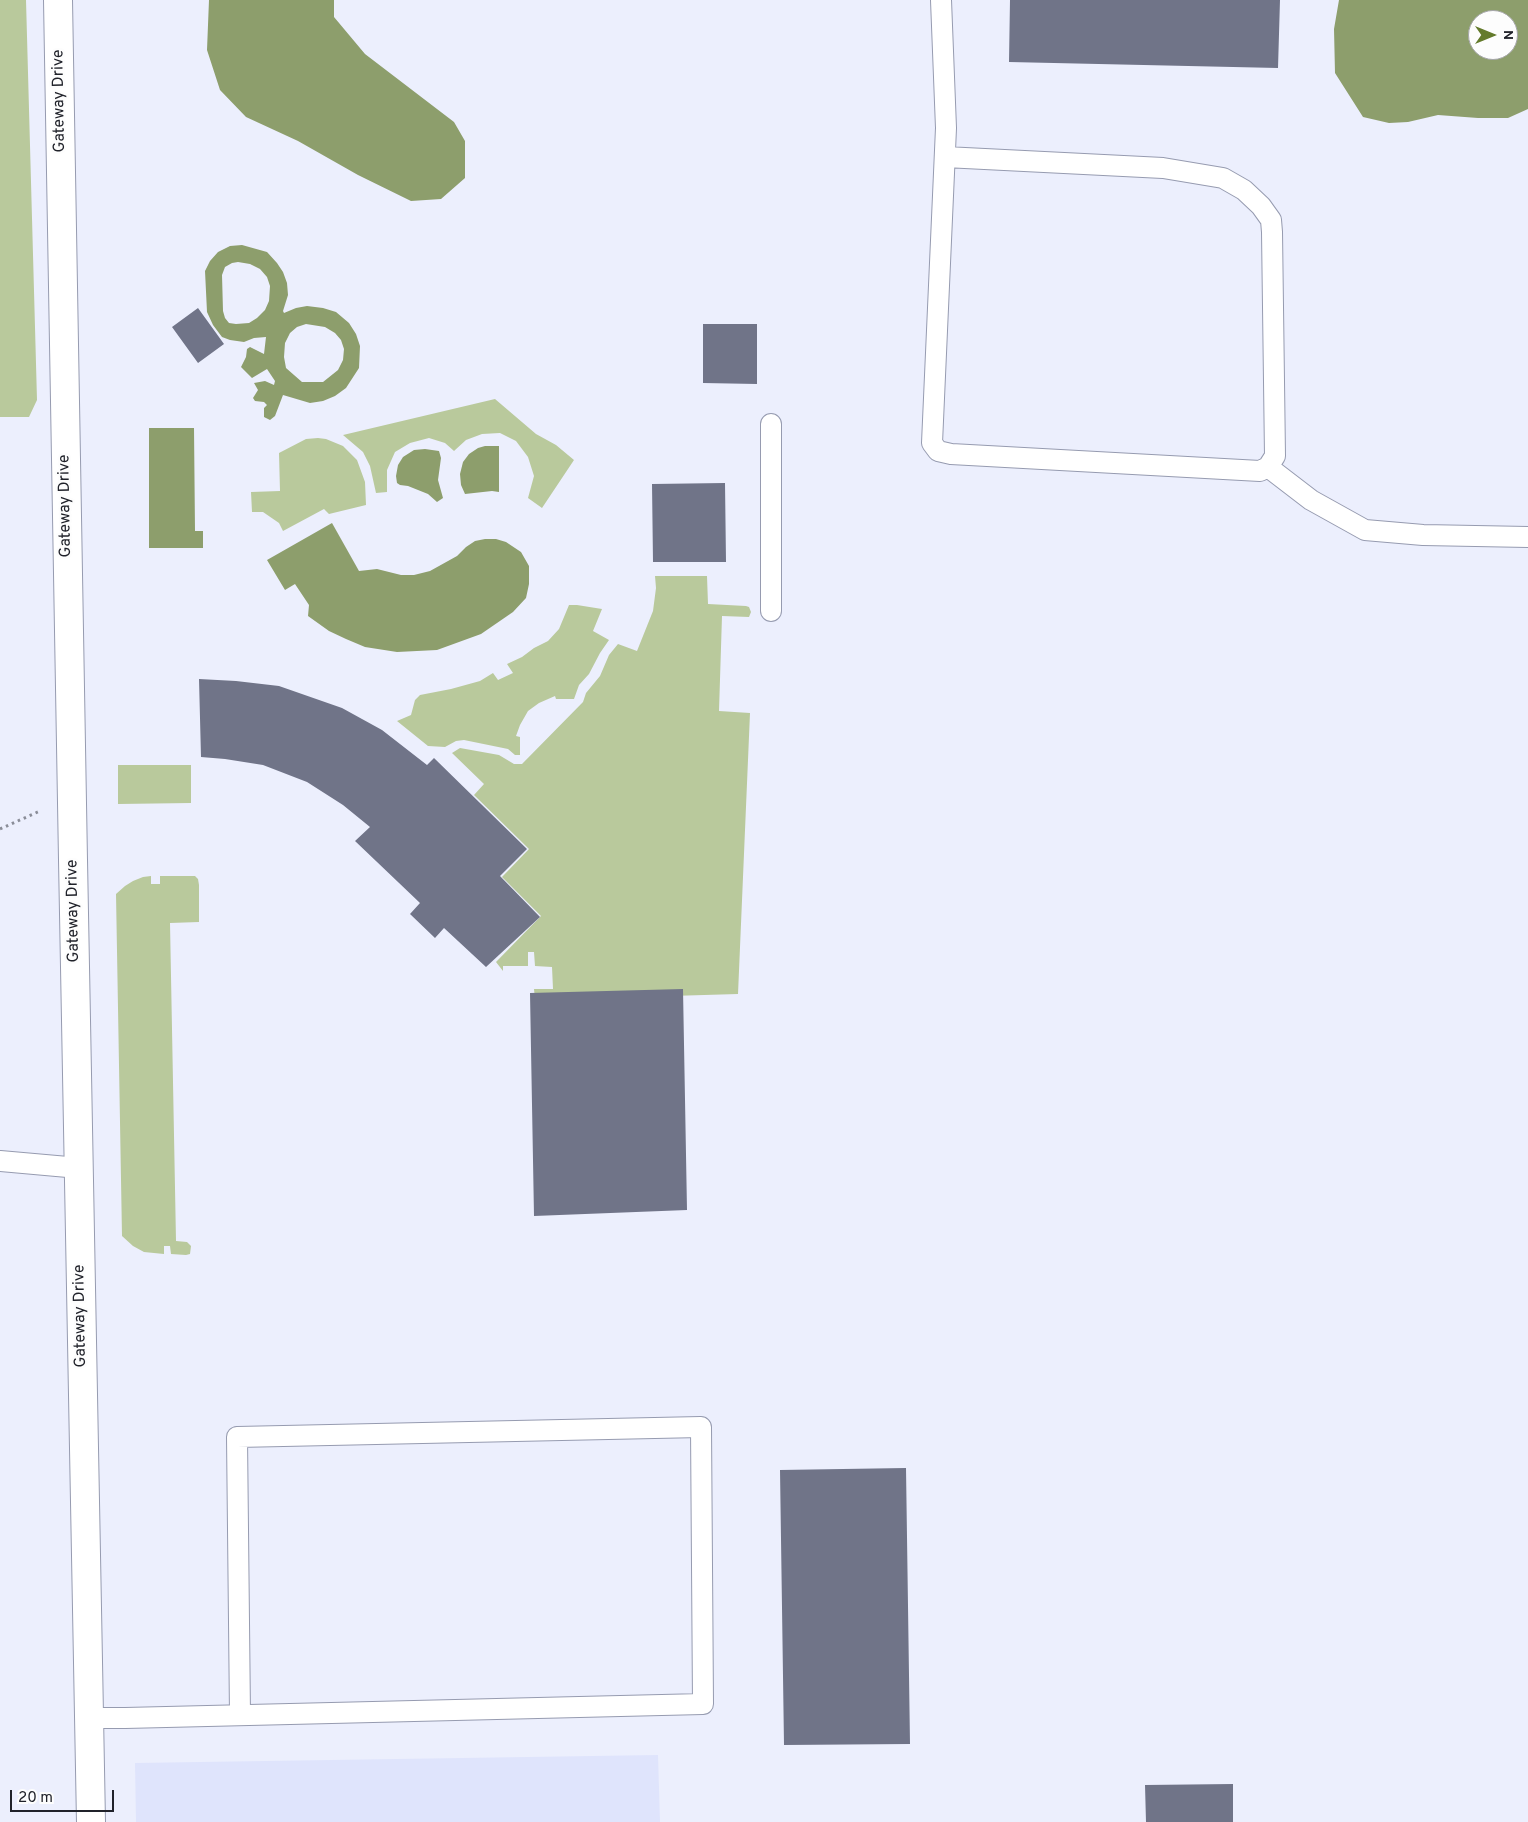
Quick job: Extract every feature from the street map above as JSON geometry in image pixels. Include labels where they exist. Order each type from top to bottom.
[{"type":"street","name":"Gateway Drive","points":[[58,0],[91,1822]]},
{"type":"lane","points":[[941,0],[946,128],[944,157],[931,435],[932,443],[938,451],[951,454],[1260,471],[1268,467],[1275,456],[1272,232],[1271,220],[1250,195],[1223,178],[1163,168],[944,157]]},
{"type":"lane","points":[[771,424],[771,612]]},
{"type":"lane","points":[[1268,467],[1311,500],[1365,530],[1423,535],[1528,537]]},
{"type":"lane","points":[[0,1160],[79,1168]]},
{"type":"lane","points":[[89,1718],[240,1715],[703,1704],[701,1427],[237,1437],[240,1715]]},
{"type":"shaded area","points":[[0,0],[26,0],[37,400],[29,417],[0,417]]},
{"type":"shaded area","points":[[209,0],[334,0],[334,17],[365,54],[454,122],[465,141],[465,178],[441,199],[411,201],[358,175],[298,141],[246,117],[220,90],[207,50]]},
{"type":"shaded area","points":[[1339,0],[1528,0],[1528,109],[1508,118],[1438,115],[1408,122],[1389,123],[1363,117],[1335,73],[1334,29]]},
{"type":"shaded area","points":[[242,245],[267,252],[277,263],[287,283],[288,295],[284,313],[307,306],[323,308],[336,312],[349,323],[356,334],[360,346],[359,368],[346,388],[335,396],[323,401],[310,403],[283,395],[275,416],[270,420],[264,417],[264,408],[267,405],[264,402],[255,401],[253,398],[258,390],[254,383],[265,381],[274,385],[275,381],[267,369],[252,378],[241,367],[246,357],[247,349],[250,347],[264,354],[266,337],[254,338],[244,342],[222,337],[213,325],[207,312],[205,271],[210,261],[218,252],[230,246]],"holes":[[[238,262],[250,264],[260,269],[267,277],[270,286],[269,301],[265,310],[249,323],[236,324],[229,323],[225,318],[223,311],[222,275],[225,267]],[[306,324],[325,327],[335,333],[341,340],[344,349],[343,360],[338,370],[323,382],[302,382],[286,368],[284,357],[285,343],[290,333],[297,327]]]},
{"type":"shaded area","points":[[495,399],[536,434],[556,445],[574,460],[542,508],[528,498],[534,476],[528,457],[516,441],[500,433],[482,434],[466,440],[454,451],[445,443],[429,438],[410,443],[395,452],[387,470],[387,492],[376,493],[370,466],[363,452],[343,435]]},
{"type":"shaded area","points":[[149,428],[194,428],[195,531],[203,531],[203,548],[149,548]]},
{"type":"shaded area","points":[[318,438],[343,446],[357,460],[365,482],[366,505],[329,514],[324,509],[283,531],[279,523],[263,512],[252,512],[251,492],[280,491],[279,453],[306,439]]},
{"type":"shaded area","points":[[485,446],[499,446],[499,492],[465,494],[461,485],[460,474],[463,462],[469,454]]},
{"type":"shaded area","points":[[414,450],[439,451],[441,458],[438,480],[443,498],[437,502],[428,494],[397,483],[398,465],[403,457]]},
{"type":"shaded area","points":[[332,523],[359,571],[377,569],[401,575],[414,575],[430,571],[457,556],[475,541],[496,539],[506,542],[521,552],[529,566],[529,584],[526,598],[513,612],[481,634],[437,650],[397,652],[365,647],[329,631],[308,616],[309,605],[295,584],[285,590],[267,560]]},
{"type":"shaded area","points":[[655,576],[707,576],[708,604],[746,606],[749,607],[751,612],[749,617],[722,616],[719,711],[750,713],[738,994],[535,1000],[534,989],[553,989],[552,967],[535,966],[534,952],[528,952],[528,966],[503,966],[503,971],[496,962],[541,916],[502,877],[529,849],[474,795],[484,784],[452,753],[460,748],[499,755],[514,764],[522,764],[583,702],[586,693],[600,676],[609,655],[618,644],[637,651],[653,611],[656,588]]},
{"type":"shaded area","points":[[569,605],[602,609],[593,631],[609,640],[589,674],[579,685],[574,699],[556,699],[555,696],[539,703],[528,711],[516,736],[520,737],[520,755],[515,755],[508,749],[464,740],[456,741],[445,747],[428,746],[397,721],[411,715],[415,700],[420,695],[480,681],[493,673],[498,680],[513,673],[507,664],[548,641],[559,629]]},
{"type":"shaded area","points":[[118,765],[191,765],[191,803],[118,804]]},
{"type":"shaded area","points":[[151,876],[151,884],[160,884],[160,876],[195,876],[198,879],[199,885],[199,922],[170,923],[176,1241],[187,1242],[191,1246],[190,1254],[186,1255],[171,1254],[170,1246],[164,1246],[164,1254],[144,1252],[133,1246],[122,1236],[116,894],[133,881]]},
{"type":"shaded area","points":[[658,1755],[660,1822],[136,1822],[135,1763]]},
{"type":"building","points":[[1010,0],[1280,0],[1278,68],[1009,62]]},
{"type":"building","points":[[198,308],[224,344],[198,363],[172,327]]},
{"type":"building","points":[[703,324],[757,324],[757,384],[703,383]]},
{"type":"building","points":[[725,483],[726,562],[653,562],[652,484]]},
{"type":"building","points":[[199,679],[279,686],[342,708],[382,730],[427,765],[434,758],[527,849],[500,876],[540,917],[486,967],[444,928],[435,938],[410,914],[420,903],[355,841],[370,827],[343,805],[307,782],[263,765],[201,757]]},
{"type":"building","points":[[683,989],[687,1210],[534,1216],[530,993]]},
{"type":"building","points":[[906,1468],[910,1744],[784,1745],[780,1470]]},
{"type":"building","points":[[1233,1784],[1233,1822],[1146,1822],[1145,1785]]}]
